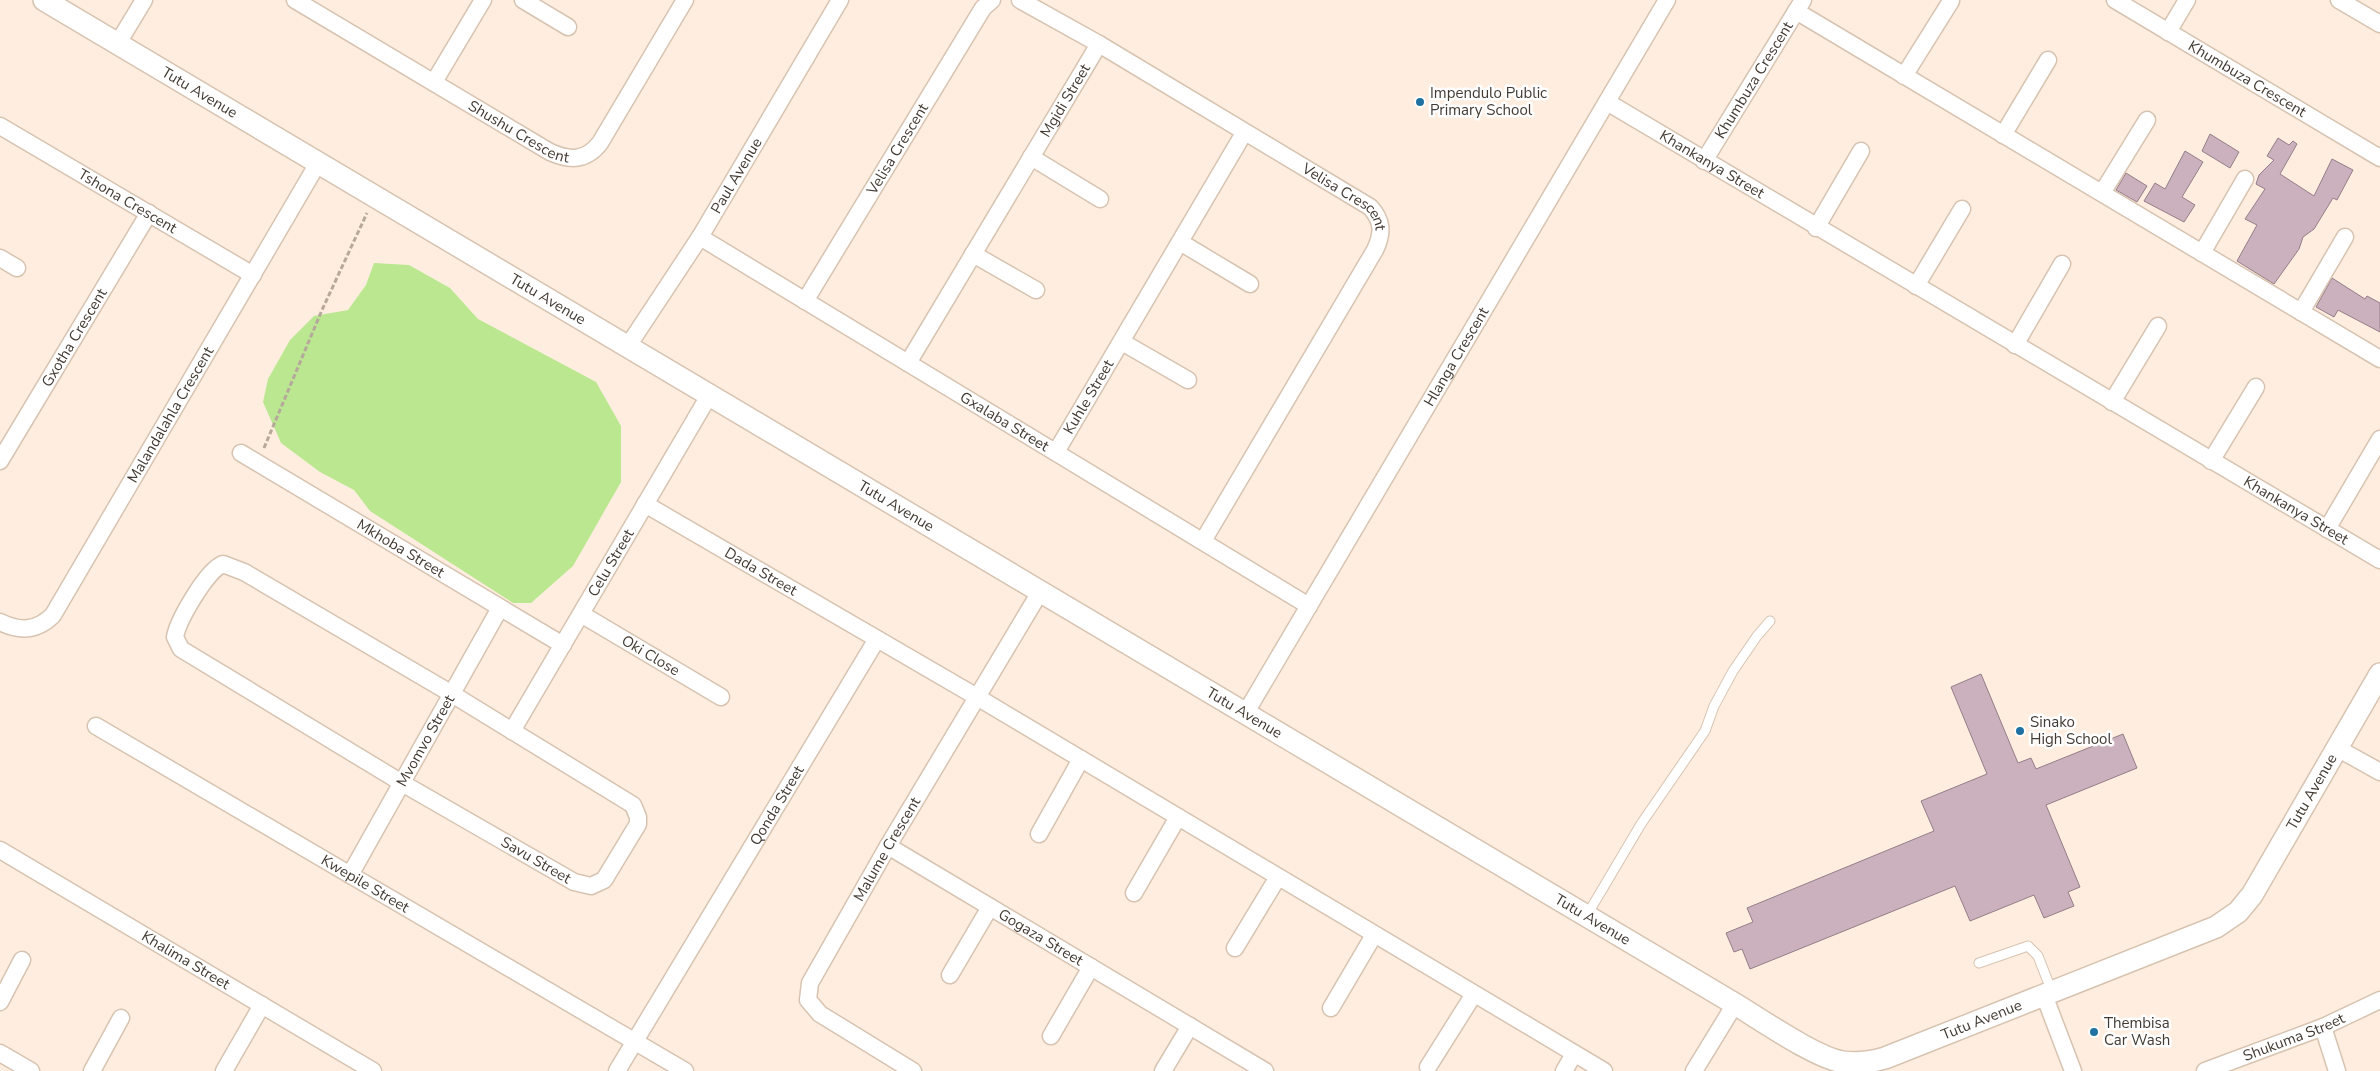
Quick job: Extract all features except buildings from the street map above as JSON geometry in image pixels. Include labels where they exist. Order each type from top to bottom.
[{"type":"street","name":"Tutu Avenue","points":[[44,0],[1735,1004],[1824,1056],[1841,1062],[1855,1063],[1884,1058],[2216,927],[2238,912],[2252,895],[2380,674]]},
{"type":"street","points":[[118,44],[144,0]]},
{"type":"street","name":"Shushu Crescent","points":[[295,0],[550,152],[560,156],[581,158],[594,151],[600,143],[685,0]]},
{"type":"street","points":[[434,82],[483,0]]},
{"type":"street","points":[[523,0],[568,27]]},
{"type":"street","name":"Paul Avenue","points":[[628,346],[700,238],[840,0]]},
{"type":"street","name":"Velisa Crescent","points":[[806,301],[983,8],[992,0]]},
{"type":"street","name":"Velisa Crescent","points":[[1020,0],[1100,44],[1244,133],[1370,207],[1377,215],[1382,231],[1375,250],[1203,541]]},
{"type":"street","name":"Hlanga Crescent","points":[[1246,714],[1667,0]]},
{"type":"street","name":"Khumbuza Crescent","points":[[2114,0],[2380,158]]},
{"type":"street","points":[[2168,32],[2187,0]]},
{"type":"street","points":[[2339,0],[2380,24]]},
{"type":"street","points":[[1904,76],[1951,2]]},
{"type":"street","points":[[1799,6],[1904,76],[2380,359]]},
{"type":"street","name":"Khumbuza Crescent","points":[[1704,161],[1799,6]]},
{"type":"street","name":"Mgidi Street","points":[[908,363],[1100,44]]},
{"type":"street","points":[[2003,135],[2048,60]]},
{"type":"street","name":"Khankanya Street","points":[[1607,102],[1816,228],[2380,560]]},
{"type":"street","points":[[2102,193],[2147,120]]},
{"type":"street","name":"Tshona Crescent","points":[[0,127],[253,275]]},
{"type":"street","name":"Kuhle Street","points":[[1056,452],[1244,133]]},
{"type":"street","points":[[1816,228],[1860,151]]},
{"type":"street","points":[[1031,157],[1100,199]]},
{"type":"street","name":"Malandalahla Crescent","points":[[0,622],[14,628],[29,629],[46,622],[54,615],[318,163]]},
{"type":"street","points":[[2202,253],[2245,179]]},
{"type":"street","points":[[1916,286],[1962,209]]},
{"type":"street","name":"Gxotha Crescent","points":[[0,461],[149,214]]},
{"type":"street","points":[[2301,312],[2345,237]]},
{"type":"street","name":"Gxalaba Street","points":[[700,238],[1309,606]]},
{"type":"street","points":[[1180,242],[1250,284]]},
{"type":"street","points":[[973,254],[1036,290]]},
{"type":"street","points":[[0,258],[17,268]]},
{"type":"street","points":[[2014,345],[2062,264]]},
{"type":"street","points":[[2112,402],[2158,326]]},
{"type":"street","points":[[1122,342],[1188,380]]},
{"type":"street","points":[[2211,461],[2256,387]]},
{"type":"street","name":"Celu Street","points":[[512,731],[710,394]]},
{"type":"street","points":[[2327,529],[2380,438]]},
{"type":"street","name":"Mkhoba Street","points":[[241,452],[563,644]]},
{"type":"street","name":"Dada Street","points":[[646,504],[877,639]]},
{"type":"street","name":"Savu Street","points":[[223,564],[229,565],[452,694],[512,731],[625,798],[636,810],[638,824],[604,880],[597,884],[583,886],[574,882],[402,783],[189,655],[177,645],[175,637],[180,622],[211,571],[223,564]]},
{"type":"street","name":"Malume Crescent","points":[[913,1071],[820,1014],[808,1000],[810,983],[888,846],[1040,592]]},
{"type":"street","name":"Mvomvo Street","points":[[350,875],[500,608]]},
{"type":"street","name":"Oki Close","points":[[581,614],[722,697]]},
{"type":"street","points":[[877,639],[1604,1071]]},
{"type":"street","name":"Qonda Street","points":[[617,1071],[877,639]]},
{"type":"street","name":"Kwepile Street","points":[[96,726],[636,1040],[685,1071]]},
{"type":"street","points":[[2337,748],[2380,772]]},
{"type":"street","points":[[1038,834],[1081,759]]},
{"type":"street","points":[[1134,893],[1178,817]]},
{"type":"street","name":"Gogaza Street","points":[[888,846],[1265,1071]]},
{"type":"street","name":"Khalima Street","points":[[0,850],[373,1071]]},
{"type":"street","points":[[1236,948],[1278,877]]},
{"type":"street","name":"Gogaza Street","points":[[950,975],[990,907]]},
{"type":"street","points":[[1331,1008],[1374,935]]},
{"type":"street","points":[[0,1002],[22,960]]},
{"type":"street","name":"Gogaza Street","points":[[1051,1036],[1091,967]]},
{"type":"street","points":[[1428,1068],[1474,994]]},
{"type":"street","points":[[2048,994],[2073,1071]]},
{"type":"street","name":"Shukuma Street","points":[[2205,1071],[2323,1026],[2380,1000]]},
{"type":"street","points":[[1694,1071],[1735,1004]]},
{"type":"street","points":[[224,1071],[262,1005]]},
{"type":"street","points":[[92,1071],[121,1018]]},
{"type":"street","points":[[1164,1071],[1190,1026]]},
{"type":"street","points":[[2323,1026],[2337,1071]]},
{"type":"street","points":[[0,1052],[31,1071]]},
{"type":"street","points":[[1564,1071],[1574,1054]]},
{"type":"lane","points":[[1587,916],[1641,824],[1705,731],[1714,706],[1733,671],[1757,636],[1770,621]]},
{"type":"lane","points":[[1979,963],[2028,946],[2038,956],[2048,994]]},
{"type":"path","points":[[257,462],[322,310],[375,197]]},
{"type":"green space","points":[[374,263],[409,265],[450,288],[478,319],[596,382],[621,426],[621,482],[573,566],[531,603],[513,603],[370,511],[354,490],[320,472],[281,443],[263,402],[268,379],[290,340],[314,316],[348,310],[366,285]]},
{"type":"place","name":"Impendulo Public Primary School","points":[[1420,102]]},
{"type":"place","name":"Sinako High School","points":[[2020,731]]},
{"type":"place","name":"Thembisa Car Wash","points":[[2094,1032]]}]
